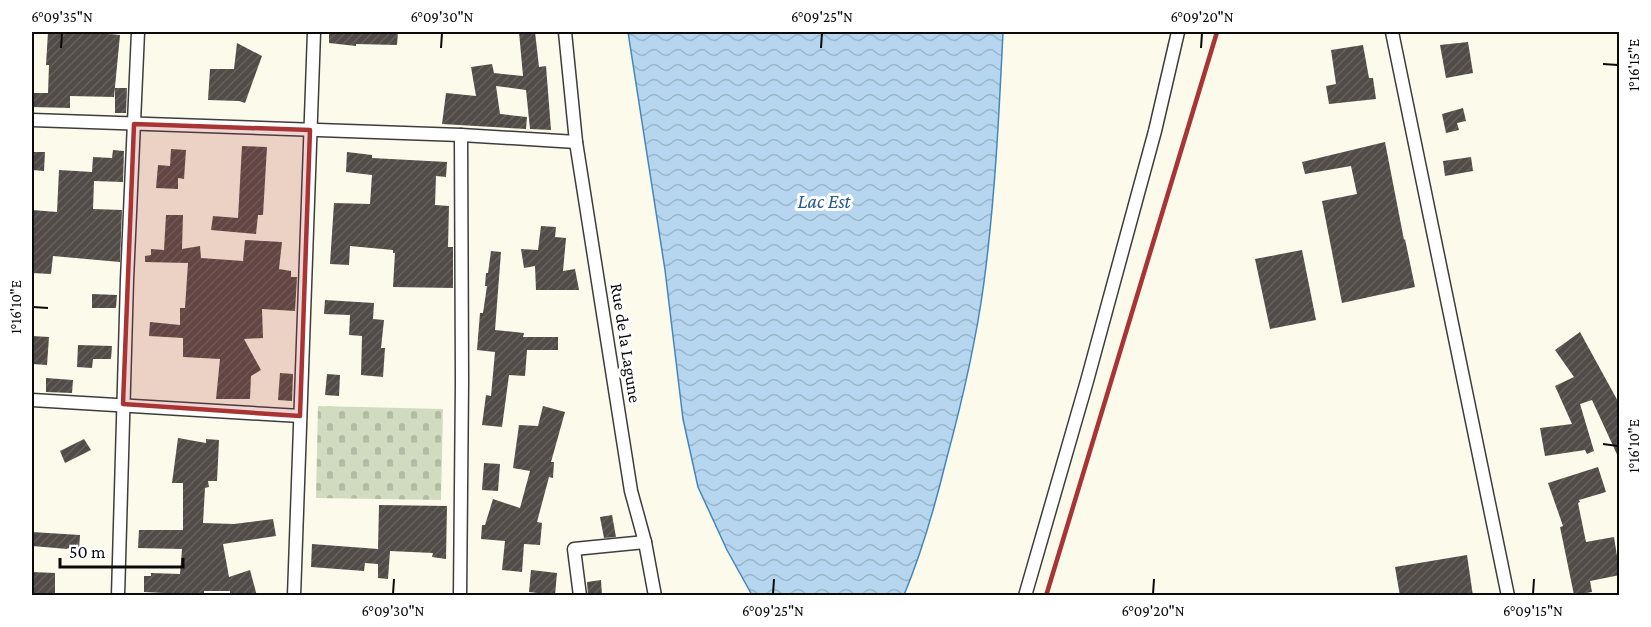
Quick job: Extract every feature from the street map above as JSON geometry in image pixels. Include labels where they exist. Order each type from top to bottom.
[{"type":"street","points":[[118,596],[123,404],[138,32]]},
{"type":"street","points":[[294,596],[314,32]]},
{"type":"street","name":"Rue de la Lagune","points":[[565,32],[576,142],[632,491],[655,596]]},
{"type":"street","points":[[1025,596],[1155,131],[1178,32]]},
{"type":"street","points":[[1392,32],[1508,596]]},
{"type":"street","points":[[32,120],[461,135],[576,142]]},
{"type":"street","points":[[460,596],[461,135]]},
{"type":"street","points":[[32,400],[300,416]]},
{"type":"street","points":[[580,596],[574,549],[645,542]]},
{"type":"highlighted area","points":[[134,124],[310,130],[300,416],[123,404]]},
{"type":"green space","points":[[318,406],[443,409],[441,500],[316,498]]},
{"type":"water","name":"Lac Est","points":[[628,32],[1003,32],[991,220],[977,327],[963,394],[937,495],[904,595],[752,595],[727,550],[698,487],[683,419],[665,270]]},
{"type":"building","points":[[48,32],[120,35],[114,97],[70,96],[70,108],[32,107],[32,93],[48,93],[49,65],[46,65]]},
{"type":"building","points":[[329,32],[398,32],[397,45],[356,44],[356,46],[329,43]]},
{"type":"building","points":[[519,32],[535,32],[539,67],[546,66],[551,130],[530,129],[526,90],[496,86],[500,114],[527,117],[526,129],[442,124],[446,93],[476,96],[471,67],[492,64],[494,73],[523,76]]},
{"type":"building","points":[[1468,42],[1473,73],[1446,78],[1440,45]]},
{"type":"building","points":[[237,43],[262,56],[245,103],[208,100],[210,69],[234,69]]},
{"type":"building","points":[[1363,45],[1369,78],[1373,78],[1376,99],[1329,104],[1326,86],[1336,84],[1331,50]]},
{"type":"building","points":[[115,88],[127,88],[126,113],[115,113]]},
{"type":"building","points":[[1463,108],[1466,121],[1457,123],[1459,130],[1446,133],[1442,114]]},
{"type":"building","points":[[1385,142],[1415,287],[1342,303],[1322,201],[1357,194],[1351,166],[1305,174],[1302,162]]},
{"type":"building","points":[[242,146],[267,147],[263,215],[258,215],[256,234],[211,230],[213,216],[238,218]]},
{"type":"building","points":[[171,149],[186,150],[184,179],[178,178],[178,189],[156,188],[158,165],[170,166]]},
{"type":"building","points":[[113,150],[124,151],[123,182],[94,181],[93,209],[122,210],[120,262],[53,256],[51,274],[32,273],[32,210],[57,212],[59,170],[92,172],[93,157],[112,158]]},
{"type":"building","points":[[32,152],[45,152],[44,171],[32,170]]},
{"type":"building","points":[[347,152],[372,155],[372,158],[447,162],[446,177],[436,176],[435,205],[449,206],[448,247],[453,247],[453,288],[393,287],[395,253],[393,250],[350,246],[349,265],[330,264],[334,203],[370,204],[372,175],[346,172]]},
{"type":"building","points":[[1471,157],[1473,171],[1445,176],[1443,161]]},
{"type":"building","points":[[166,215],[183,215],[182,249],[200,246],[201,258],[243,261],[245,240],[282,242],[279,269],[291,271],[291,277],[297,277],[295,311],[262,309],[263,338],[244,339],[261,370],[251,376],[250,399],[216,399],[220,359],[183,357],[183,338],[149,336],[150,322],[180,325],[180,308],[185,308],[188,263],[145,262],[145,256],[151,255],[151,249],[164,250]]},
{"type":"building","points":[[541,226],[556,227],[555,237],[566,238],[563,271],[575,269],[579,290],[536,290],[535,266],[524,268],[521,249],[538,250]]},
{"type":"building","points":[[1302,250],[1316,320],[1270,329],[1255,259]]},
{"type":"building","points":[[491,251],[501,252],[495,330],[524,333],[523,337],[558,337],[558,350],[527,350],[525,376],[509,375],[502,427],[482,425],[486,395],[491,396],[495,352],[477,350],[480,313],[483,313],[487,286],[485,286],[486,273],[488,273]]},
{"type":"building","points":[[92,294],[117,295],[116,308],[92,308]]},
{"type":"building","points":[[325,300],[374,303],[373,319],[384,320],[381,348],[385,348],[383,377],[361,375],[362,336],[349,335],[350,315],[324,314]]},
{"type":"building","points":[[1580,332],[1620,405],[1620,461],[1592,400],[1580,404],[1594,451],[1587,454],[1585,450],[1545,456],[1540,428],[1572,424],[1555,386],[1574,377],[1555,350]]},
{"type":"building","points":[[32,336],[49,337],[47,365],[32,364]]},
{"type":"building","points":[[78,345],[112,346],[111,359],[93,359],[92,368],[77,367]]},
{"type":"building","points":[[280,373],[293,374],[292,401],[278,400]]},
{"type":"building","points":[[327,374],[340,375],[339,396],[325,395]]},
{"type":"building","points":[[46,378],[73,380],[72,393],[46,392]]},
{"type":"building","points":[[543,406],[565,412],[551,462],[554,462],[553,478],[549,477],[537,522],[542,523],[540,545],[524,544],[522,572],[502,570],[505,541],[481,539],[482,525],[485,525],[493,499],[520,508],[530,471],[513,468],[519,425],[538,426]]},
{"type":"building","points":[[178,438],[206,443],[206,439],[219,440],[217,481],[208,481],[209,487],[205,488],[203,523],[234,524],[273,519],[276,536],[223,544],[229,577],[250,570],[257,596],[230,596],[230,591],[204,591],[204,595],[144,592],[144,576],[151,576],[151,573],[180,574],[182,549],[138,548],[139,530],[183,530],[183,483],[172,483]]},
{"type":"building","points":[[84,439],[91,450],[65,463],[60,451]]},
{"type":"building","points":[[484,463],[500,464],[498,491],[482,490]]},
{"type":"building","points":[[1598,467],[1606,492],[1579,500],[1578,503],[1586,542],[1614,537],[1620,575],[1590,581],[1592,592],[1574,595],[1560,527],[1563,526],[1548,483]]},
{"type":"building","points":[[379,505],[447,506],[446,559],[432,557],[433,553],[390,551],[388,579],[378,578],[378,564],[365,563],[364,571],[311,567],[312,544],[378,549]]},
{"type":"building","points":[[612,515],[616,537],[604,538],[600,517]]},
{"type":"building","points":[[32,532],[80,535],[79,550],[32,546]]},
{"type":"building","points":[[1467,555],[1473,596],[1400,596],[1395,567]]},
{"type":"building","points":[[531,570],[557,573],[555,595],[529,592]]},
{"type":"building","points":[[32,572],[55,573],[55,593],[52,593],[52,596],[32,596]]},
{"type":"building","points":[[601,580],[602,596],[588,596],[587,582]]},
{"type":"railway","points":[[1046,596],[1217,32]]}]
